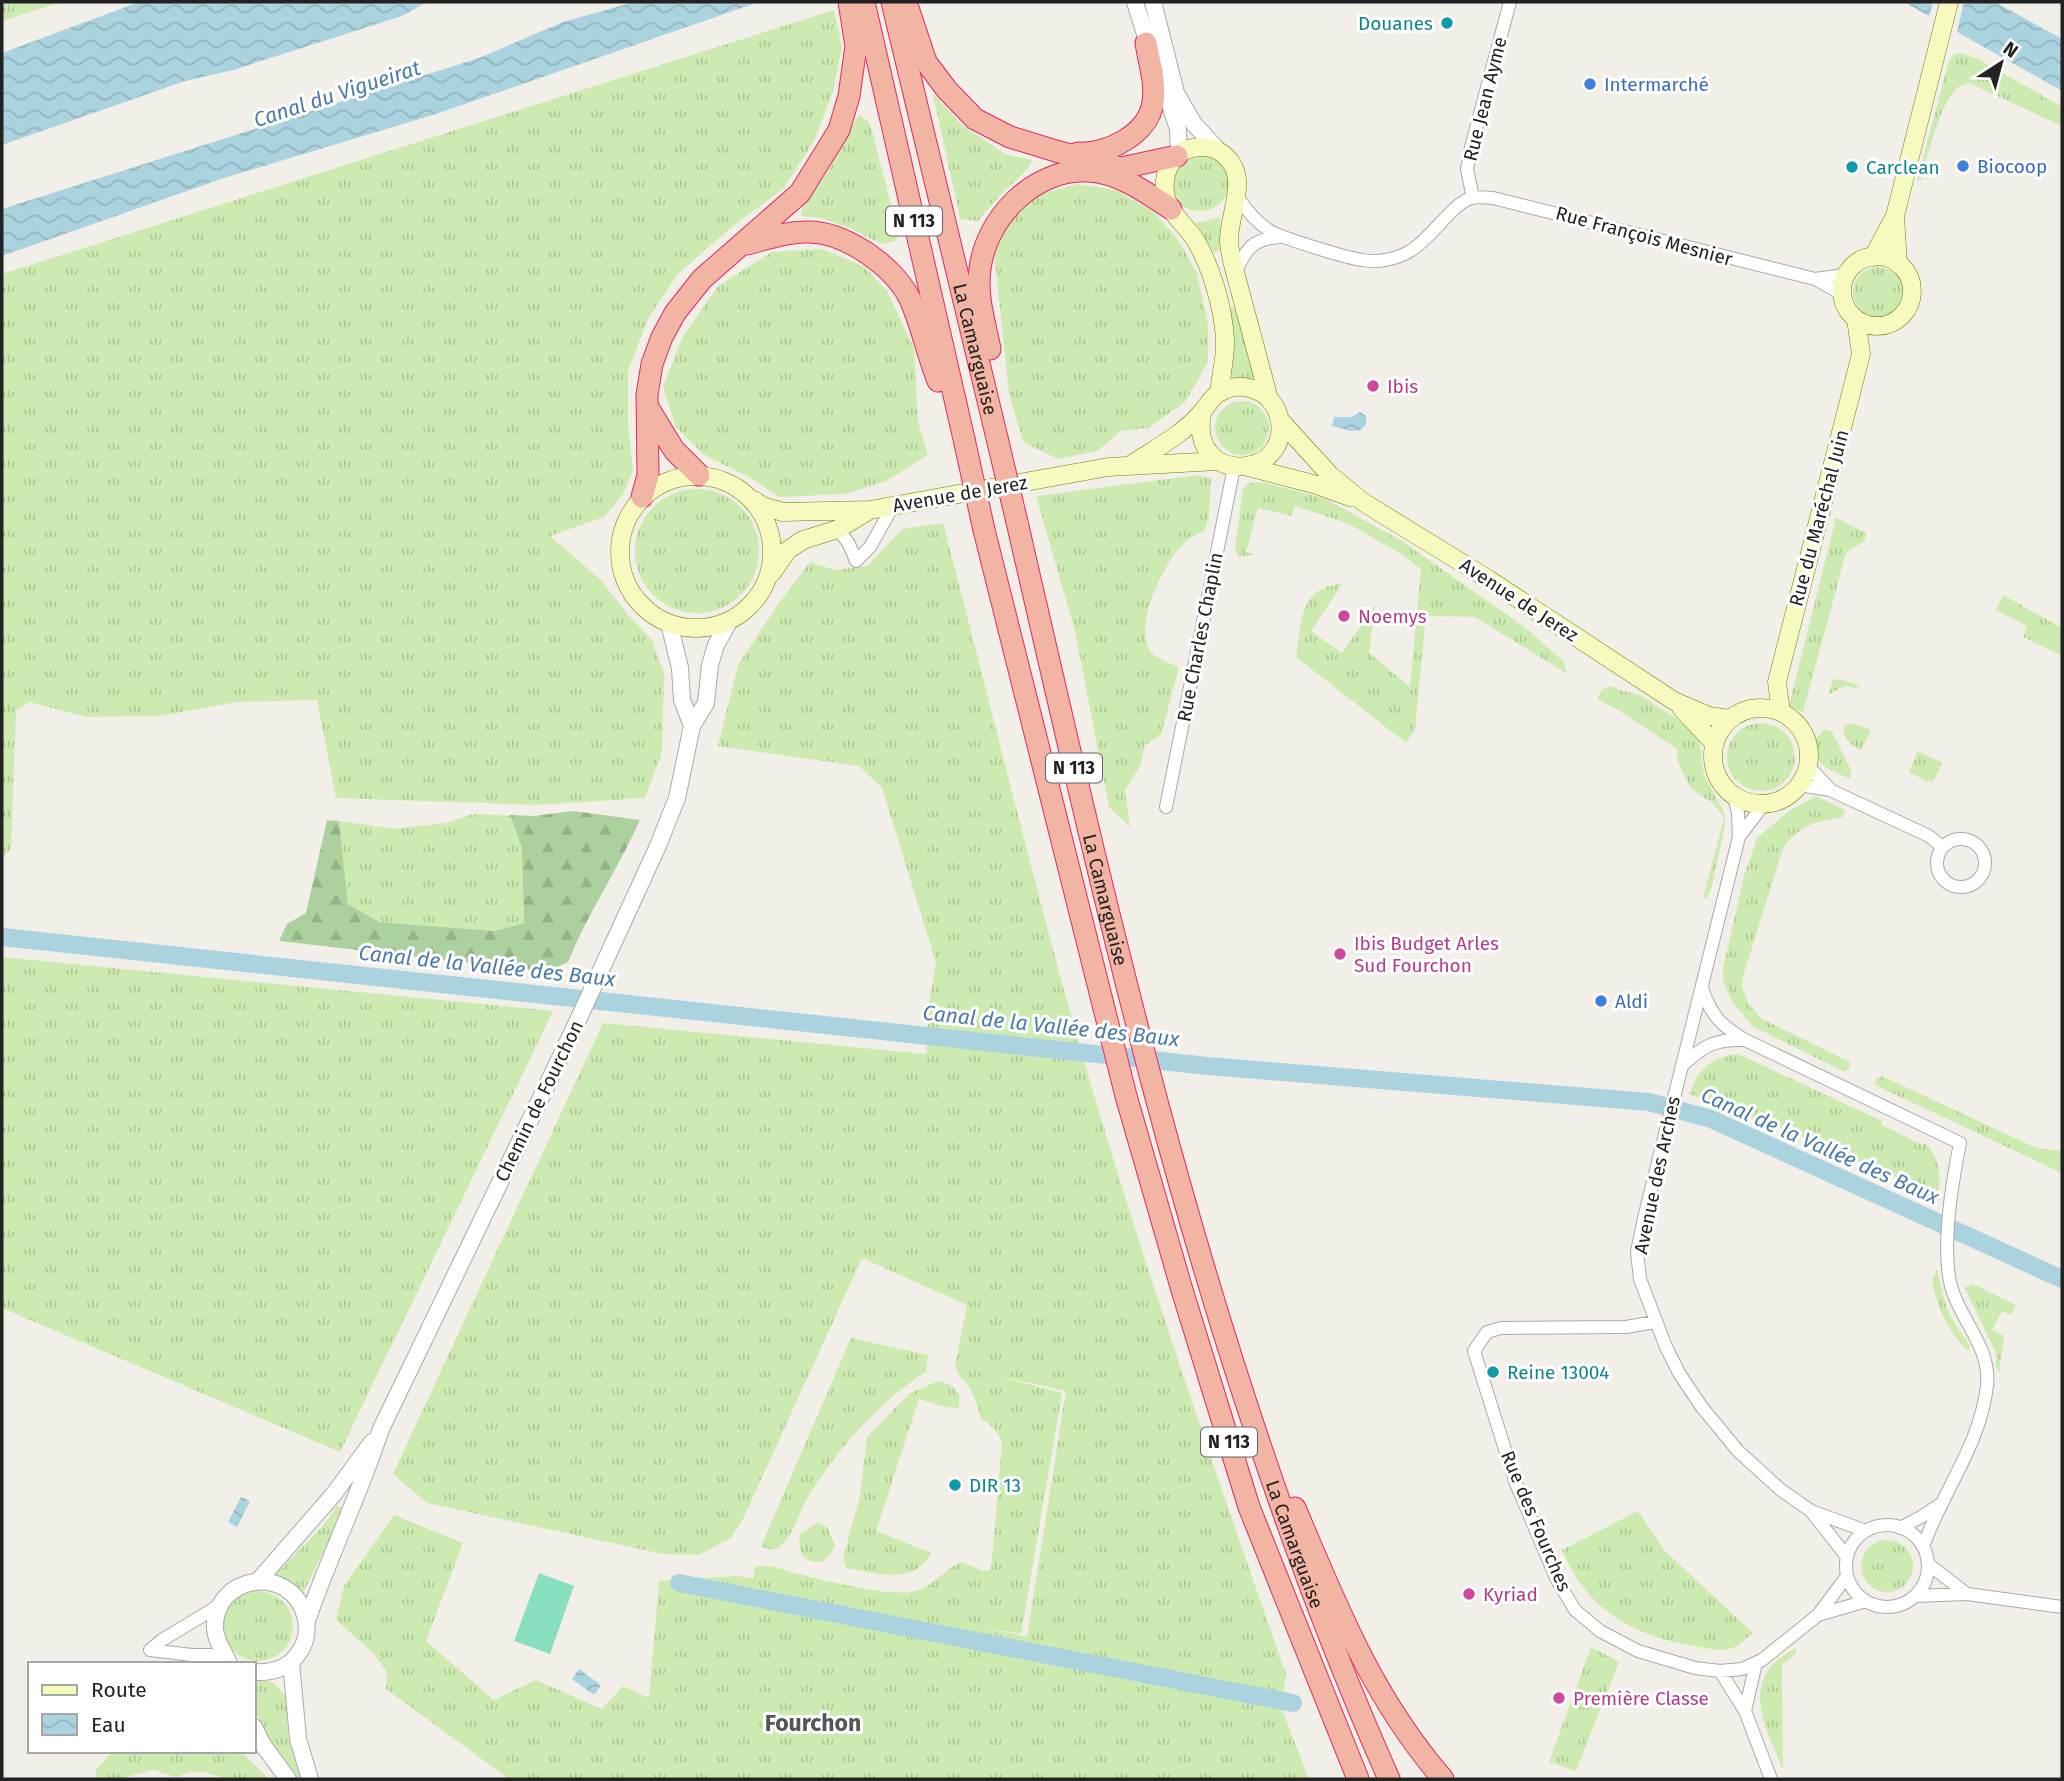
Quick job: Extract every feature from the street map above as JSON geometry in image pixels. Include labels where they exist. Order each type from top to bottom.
[{"type":"highway","points":[[642,497],[648,475],[647,395],[652,363],[662,337],[675,313],[702,279],[800,193],[839,130],[849,96],[856,46],[849,2]]},
{"type":"highway","name":"La Camarguaise","points":[[864,2],[984,530],[1126,1096],[1249,1507],[1358,1779]]},
{"type":"highway","name":"La Camarguaise","points":[[892,2],[1155,1099],[1232,1362],[1293,1541],[1360,1714],[1390,1779]]},
{"type":"highway","points":[[906,2],[926,62],[947,90],[975,118],[1010,137],[1121,168],[1178,155]]},
{"type":"highway","points":[[1059,152],[1103,152],[1136,131],[1152,111],[1154,99],[1146,43]]},
{"type":"highway","points":[[997,438],[998,392],[980,300],[979,272],[984,246],[1002,216],[1018,198],[1037,184],[1053,176],[1089,171],[1119,178],[1171,209]]},
{"type":"highway","points":[[742,246],[807,231],[858,246],[886,267],[909,296],[936,377],[964,439]]},
{"type":"highway","points":[[649,409],[674,450],[699,475]]},
{"type":"highway","points":[[1232,1362],[1338,1610],[1377,1689],[1415,1747],[1443,1779]]},
{"type":"main road","points":[[1873,257],[1895,216],[1950,2]]},
{"type":"main road","points":[[1219,392],[1225,341],[1217,299],[1205,257],[1185,225],[1171,209],[1165,196],[1164,183],[1168,168],[1178,155],[1195,147],[1216,148],[1234,165],[1237,174],[1237,196],[1229,240],[1235,275],[1269,399]]},
{"type":"main road","points":[[1895,216],[1898,264]]},
{"type":"main road","points":[[1873,257],[1886,258],[1898,264],[1909,276],[1912,292],[1904,314],[1884,326],[1869,326],[1848,312],[1842,293],[1845,275],[1857,262],[1873,257]]},
{"type":"main road","name":"Rue du Maréchal Juin","points":[[1780,712],[1777,682],[1861,354],[1856,319]]},
{"type":"main road","name":"Rue du Maréchal Juin","points":[[1861,354],[1884,326]]},
{"type":"main road","points":[[1232,387],[1245,387],[1258,391],[1269,399],[1276,408],[1280,432],[1277,444],[1270,454],[1260,462],[1233,465],[1208,452],[1201,440],[1199,426],[1209,401],[1219,392],[1232,387]]},
{"type":"main road","points":[[1132,464],[1180,432],[1202,413]]},
{"type":"main road","name":"Avenue de Jerez","points":[[1279,419],[1330,475],[1363,502],[1488,579],[1674,701],[1709,716],[1730,719]]},
{"type":"main road","name":"Avenue de Jerez","points":[[751,498],[762,506],[783,512],[870,510],[1132,464],[1233,465],[1317,485],[1363,502]]},
{"type":"main road","points":[[699,475],[727,482],[751,498],[764,516],[771,536],[772,558],[767,580],[746,610],[730,621],[710,627],[689,628],[669,623],[647,610],[631,591],[622,567],[620,542],[628,518],[642,497],[659,485],[678,477],[699,475]]},
{"type":"main road","name":"Avenue de Jerez","points":[[767,580],[788,550],[803,540],[838,529],[870,510]]},
{"type":"main road","name":"Rue du Maréchal Juin","points":[[1754,708],[1777,682]]},
{"type":"main road","name":"Avenue de Jerez","points":[[1674,701],[1714,743]]},
{"type":"main road","points":[[1767,708],[1780,712],[1794,721],[1803,733],[1807,744],[1808,766],[1799,785],[1784,798],[1764,804],[1748,803],[1723,786],[1715,773],[1712,758],[1714,743],[1720,730],[1741,712],[1767,708]]},
{"type":"street","points":[[1135,2],[1146,43],[1158,68],[1178,129],[1178,155]]},
{"type":"street","points":[[1153,2],[1176,93],[1194,124],[1216,148]]},
{"type":"street","name":"Rue Jean Ayme","points":[[1473,198],[1467,169],[1510,2]]},
{"type":"street","points":[[1237,196],[1252,216],[1282,237],[1363,260],[1388,260],[1410,251],[1437,230],[1459,204],[1473,198]]},
{"type":"street","name":"Rue François Mesnier","points":[[1473,198],[1493,198],[1815,279],[1842,293]]},
{"type":"street","points":[[1235,275],[1251,245],[1269,237],[1282,237]]},
{"type":"street","name":"Rue François Mesnier","points":[[1815,279],[1845,275]]},
{"type":"street","name":"Rue Charles Chaplin","points":[[1166,807],[1233,465]]},
{"type":"street","points":[[838,529],[849,544],[856,561],[870,547],[893,506]]},
{"type":"street","name":"Chemin de Fourchon","points":[[291,1662],[306,1636],[307,1621],[320,1583],[361,1490],[382,1429],[605,964],[657,848],[677,798],[692,726],[706,703],[710,665],[716,645],[730,621]]},
{"type":"street","name":"Chemin de Fourchon","points":[[669,623],[680,668],[682,700],[692,726]]},
{"type":"street","points":[[1808,766],[1830,789]]},
{"type":"street","points":[[1799,785],[1830,789],[1929,836],[1942,847]]},
{"type":"street","points":[[1681,1068],[1739,837],[1734,796]]},
{"type":"street","points":[[1739,837],[1764,804]]},
{"type":"street","points":[[1959,839],[1977,845],[1985,862],[1978,881],[1964,887],[1956,887],[1943,880],[1936,867],[1942,847],[1959,839]]},
{"type":"street","points":[[1702,987],[1713,1014],[1728,1030],[1960,1143],[1951,1191],[1948,1268],[1956,1298],[1983,1352],[1987,1386],[1963,1464],[1939,1505],[1923,1547]]},
{"type":"street","points":[[1681,1068],[1697,1051],[1712,1043],[1745,1040]]},
{"type":"street","name":"Avenue des Arches","points":[[1681,1068],[1637,1252],[1640,1279],[1655,1322],[1679,1373],[1706,1413],[1738,1451],[1811,1511],[1847,1557]]},
{"type":"street","name":"Rue des Fourches","points":[[1655,1322],[1626,1327],[1501,1328],[1487,1332],[1474,1351],[1515,1481],[1557,1580],[1575,1610],[1600,1631],[1638,1651],[1695,1668],[1720,1671],[1742,1669],[1756,1663],[1818,1615],[1847,1576]]},
{"type":"street","name":"Chemin de Fourchon","points":[[220,1605],[236,1588],[258,1581],[333,1495],[382,1429]]},
{"type":"street","points":[[1900,1528],[1939,1505]]},
{"type":"street","name":"Avenue des Arches","points":[[1811,1511],[1866,1531]]},
{"type":"street","points":[[1877,1527],[1900,1528],[1909,1532],[1923,1547],[1928,1563],[1927,1576],[1916,1596],[1905,1604],[1878,1606],[1858,1595],[1847,1576],[1847,1557],[1851,1546],[1866,1531],[1877,1527]]},
{"type":"street","points":[[1928,1563],[1967,1594]]},
{"type":"street","points":[[258,1581],[272,1582],[284,1587],[295,1596],[307,1621]]},
{"type":"street","points":[[1916,1596],[1967,1594],[2062,1607]]},
{"type":"street","name":"Rue des Fourches","points":[[1818,1615],[1866,1601]]},
{"type":"street","points":[[220,1605],[215,1630],[218,1643],[229,1660]]},
{"type":"street","points":[[220,1605],[150,1650],[229,1660]]},
{"type":"street","points":[[256,1672],[279,1670],[291,1662],[298,1739],[310,1779]]},
{"type":"street","points":[[1745,1711],[1756,1663]]},
{"type":"street","points":[[1720,1671],[1745,1711],[1771,1779]]},
{"type":"street","points":[[256,1732],[262,1745],[288,1779]]},
{"type":"green space","points":[[2,2],[61,2],[2,21]]},
{"type":"green space","points":[[834,10],[842,47],[833,92],[814,141],[784,188],[727,231],[678,274],[648,319],[628,371],[628,423],[633,471],[623,494],[604,517],[550,536],[601,580],[627,614],[652,640],[664,674],[662,752],[645,798],[536,805],[336,798],[317,700],[236,702],[160,716],[86,717],[30,702],[16,711],[11,848],[2,860],[2,274]]},
{"type":"green space","points":[[1960,53],[1978,59],[2062,107],[2062,126],[1969,83],[1961,86],[1955,90],[1943,109],[1921,180],[1917,181],[1947,67],[1952,56]]},
{"type":"green space","points":[[933,94],[962,125],[1005,154],[1032,160],[1027,170],[1001,194],[978,221],[960,219]]},
{"type":"green space","points":[[859,115],[867,120],[871,127],[899,236],[895,241],[881,244],[852,229],[821,218],[801,216],[804,204],[828,171]]},
{"type":"green space","points":[[1213,155],[1229,174],[1229,189],[1222,201],[1210,210],[1188,209],[1175,195],[1173,173],[1184,157]]},
{"type":"green space","points":[[1078,184],[1116,190],[1154,212],[1179,241],[1197,273],[1208,325],[1208,362],[1185,402],[1148,428],[1121,431],[1097,451],[1058,459],[1023,442],[1009,393],[994,253],[1007,222],[1037,195]]},
{"type":"green space","points":[[1220,217],[1221,249],[1214,253],[1196,223]]},
{"type":"green space","points":[[823,249],[865,267],[887,291],[914,348],[918,422],[928,455],[886,481],[845,494],[779,497],[751,478],[704,455],[675,426],[663,386],[683,336],[718,286],[772,252]]},
{"type":"green space","points":[[1878,267],[1895,275],[1903,292],[1895,309],[1878,317],[1861,309],[1853,292],[1861,275]]},
{"type":"green space","points":[[1231,307],[1235,307],[1255,373],[1251,379],[1228,377]]},
{"type":"green space","points":[[1242,401],[1261,409],[1269,428],[1261,447],[1242,455],[1223,447],[1215,428],[1223,409]]},
{"type":"green space","points":[[1198,475],[1211,478],[1209,516],[1205,530],[1182,545],[1174,555],[1158,583],[1147,615],[1147,644],[1156,657],[1179,667],[1161,735],[1145,745],[1140,766],[1125,790],[1130,827],[1109,807],[1075,631],[1036,496]]},
{"type":"green space","points":[[1261,482],[1324,498],[1402,541],[1527,629],[1564,662],[1566,673],[1475,617],[1426,616],[1415,729],[1406,743],[1296,657],[1302,619],[1310,599],[1327,587],[1342,584],[1311,631],[1342,653],[1375,605],[1369,653],[1410,687],[1421,569],[1401,554],[1347,523],[1295,506],[1292,516],[1258,508],[1246,552],[1254,555],[1239,557],[1235,550],[1243,489],[1249,483]]},
{"type":"green space","points":[[697,489],[721,494],[741,507],[754,527],[759,551],[754,575],[741,595],[721,608],[697,613],[673,608],[653,595],[640,575],[635,551],[640,527],[653,507],[673,494]]},
{"type":"green space","points":[[1836,518],[1866,533],[1865,541],[1846,553],[1803,712],[1789,706]]},
{"type":"green space","points":[[943,523],[1048,932],[1089,1077],[1169,1334],[1286,1674],[1281,1707],[1309,1779],[509,1779],[386,1689],[387,1672],[373,1653],[336,1620],[344,1586],[394,1515],[463,1543],[426,1641],[494,1700],[536,1680],[602,1709],[623,1686],[649,1698],[659,1581],[738,1576],[753,1579],[755,1567],[765,1566],[854,1587],[903,1592],[927,1586],[961,1562],[983,1571],[991,1570],[1002,1443],[994,1429],[981,1419],[968,1385],[955,1367],[967,1305],[862,1258],[744,1517],[731,1538],[698,1555],[663,1554],[427,1503],[393,1474],[603,1023],[926,1054],[929,1003],[936,962],[882,788],[859,766],[718,746],[738,665],[810,562],[835,570],[867,566],[903,529]],"holes":[[[989,1374],[1066,1391],[1027,1637],[980,1627],[1021,1634],[1062,1393]]]},
{"type":"green space","points":[[2003,595],[2062,628],[2062,656],[2023,637],[2027,626],[1996,610]]},
{"type":"green space","points":[[1839,679],[1861,686],[1844,686],[1828,695],[1833,680]]},
{"type":"green space","points":[[1611,686],[1640,695],[1691,728],[1699,737],[1704,775],[1724,812],[1725,825],[1711,890],[1706,899],[1703,898],[1724,818],[1714,804],[1691,789],[1677,760],[1677,749],[1597,699],[1602,689]]},
{"type":"green space","points":[[1761,723],[1774,726],[1785,733],[1792,744],[1795,757],[1792,770],[1785,781],[1774,788],[1761,791],[1748,788],[1737,781],[1730,770],[1727,757],[1730,744],[1737,733],[1748,726]]},
{"type":"green space","points":[[1848,724],[1871,730],[1861,751],[1846,738],[1844,727]]},
{"type":"green space","points":[[1824,729],[1832,732],[1852,772],[1850,779],[1827,768],[1813,756],[1816,739]]},
{"type":"green space","points":[[1918,751],[1943,763],[1933,781],[1926,781],[1909,772]]},
{"type":"green space","points":[[1816,796],[1845,810],[1842,818],[1808,826],[1794,836],[1782,851],[1742,986],[1748,1003],[1760,1018],[1850,1062],[1845,1072],[1752,1026],[1732,1001],[1723,980],[1723,968],[1744,876],[1757,838],[1789,811]]},
{"type":"green space","points":[[573,811],[640,820],[568,962],[548,972],[279,941],[287,924],[306,913],[327,820],[339,821],[348,904],[379,922],[494,931],[524,923],[522,848],[510,815],[533,816]]},
{"type":"green space","points":[[473,814],[514,816],[522,848],[524,923],[494,931],[378,922],[348,904],[339,821],[395,829],[446,823]]},
{"type":"green space","points":[[2,957],[553,1011],[340,1452],[2,1308]]},
{"type":"green space","points":[[1738,1054],[1882,1121],[1882,1125],[1922,1145],[1925,1143],[1934,1154],[1938,1166],[1939,1192],[1922,1189],[1818,1143],[1689,1094],[1697,1077],[1707,1066],[1720,1058]]},
{"type":"green space","points":[[1882,1076],[2032,1146],[2062,1151],[2062,1173],[1875,1085],[1876,1080]]},
{"type":"green space","points":[[1937,1270],[1947,1307],[1970,1347],[1968,1351],[1949,1328],[1940,1309],[1932,1281]]},
{"type":"green space","points":[[1973,1284],[2016,1305],[2011,1315],[2002,1311],[1992,1330],[2004,1336],[1999,1373],[1996,1353],[1965,1288]]},
{"type":"green space","points":[[851,1338],[928,1355],[926,1372],[878,1410],[849,1441],[812,1490],[785,1541],[775,1549],[761,1546]]},
{"type":"green space","points":[[938,1381],[951,1385],[960,1396],[959,1408],[919,1399],[876,1531],[931,1553],[915,1570],[904,1574],[881,1574],[846,1568],[843,1558],[860,1496],[867,1437],[909,1394]]},
{"type":"green space","points":[[337,1506],[344,1508],[301,1598],[284,1579],[274,1576],[322,1527]]},
{"type":"green space","points":[[1638,1511],[1665,1551],[1753,1633],[1732,1648],[1703,1648],[1651,1635],[1632,1627],[1598,1604],[1572,1571],[1562,1550]]},
{"type":"green space","points":[[817,1523],[827,1527],[835,1545],[829,1556],[817,1562],[802,1556],[799,1545],[800,1534]]},
{"type":"green space","points":[[1887,1540],[1897,1542],[1905,1548],[1911,1556],[1911,1576],[1905,1584],[1897,1590],[1887,1592],[1877,1590],[1869,1584],[1863,1576],[1861,1566],[1863,1556],[1869,1548],[1877,1542]]},
{"type":"green space","points":[[539,1573],[574,1586],[550,1654],[514,1641]]},
{"type":"green space","points":[[258,1591],[277,1597],[287,1607],[293,1626],[287,1645],[277,1655],[258,1661],[239,1655],[229,1645],[223,1626],[229,1607],[239,1597]]},
{"type":"green space","points":[[1591,1647],[1619,1662],[1576,1771],[1549,1762]]},
{"type":"green space","points":[[1796,1648],[1796,1654],[1782,1664],[1783,1769],[1763,1719],[1761,1688],[1766,1673],[1778,1660]]},
{"type":"green space","points":[[256,1680],[273,1682],[286,1697],[288,1737],[303,1779],[296,1779],[256,1713]]},
{"type":"green space","points":[[111,1753],[242,1753],[269,1779],[227,1779],[203,1772],[191,1772],[176,1777],[153,1770],[118,1779],[97,1779],[95,1771]]},
{"type":"water","points":[[139,2],[427,2],[402,16],[233,70],[185,81],[2,145],[2,53]]},
{"type":"water","points":[[634,2],[759,2],[436,114],[224,178],[2,256],[2,209],[479,58],[563,22]]},
{"type":"water","points":[[1904,2],[1995,2],[2062,39],[2062,91]]},
{"type":"water","points":[[1360,412],[1366,416],[1366,424],[1361,430],[1350,431],[1332,426],[1334,417],[1352,417]]},
{"type":"water","points":[[241,1497],[250,1501],[237,1527],[228,1522]]},
{"type":"water","points":[[579,1669],[601,1685],[594,1695],[572,1679]]},
{"type":"pier","points":[[1933,2],[1964,2],[1956,36],[1928,20]]},
{"type":"waterway","name":"Canal de la Vallée des Baux","points":[[2,937],[1208,1066],[1649,1102],[1711,1119],[2062,1279]]},
{"type":"waterway","points":[[679,1583],[1293,1703]]},
{"type":"place","name":"Douanes","points":[[1447,23]]},
{"type":"place","name":"Intermarché","points":[[1590,84]]},
{"type":"place","name":"Biocoop","points":[[1963,166]]},
{"type":"place","name":"Carclean","points":[[1852,167]]},
{"type":"place","name":"Ibis","points":[[1373,386]]},
{"type":"place","name":"Noemys","points":[[1344,616]]},
{"type":"place","name":"Ibis Budget Arles Sud Fourchon","points":[[1340,954]]},
{"type":"place","name":"Aldi","points":[[1601,1001]]},
{"type":"place","name":"Reine 13004","points":[[1493,1372]]},
{"type":"place","name":"DIR 13","points":[[955,1485]]},
{"type":"place","name":"Kyriad","points":[[1469,1594]]},
{"type":"place","name":"Première Classe","points":[[1559,1698]]},
{"type":"district","name":"Fourchon","points":[[813,1723]]},
{"type":"water label","name":"Canal du Vigueirat","points":[[337,94]]}]
